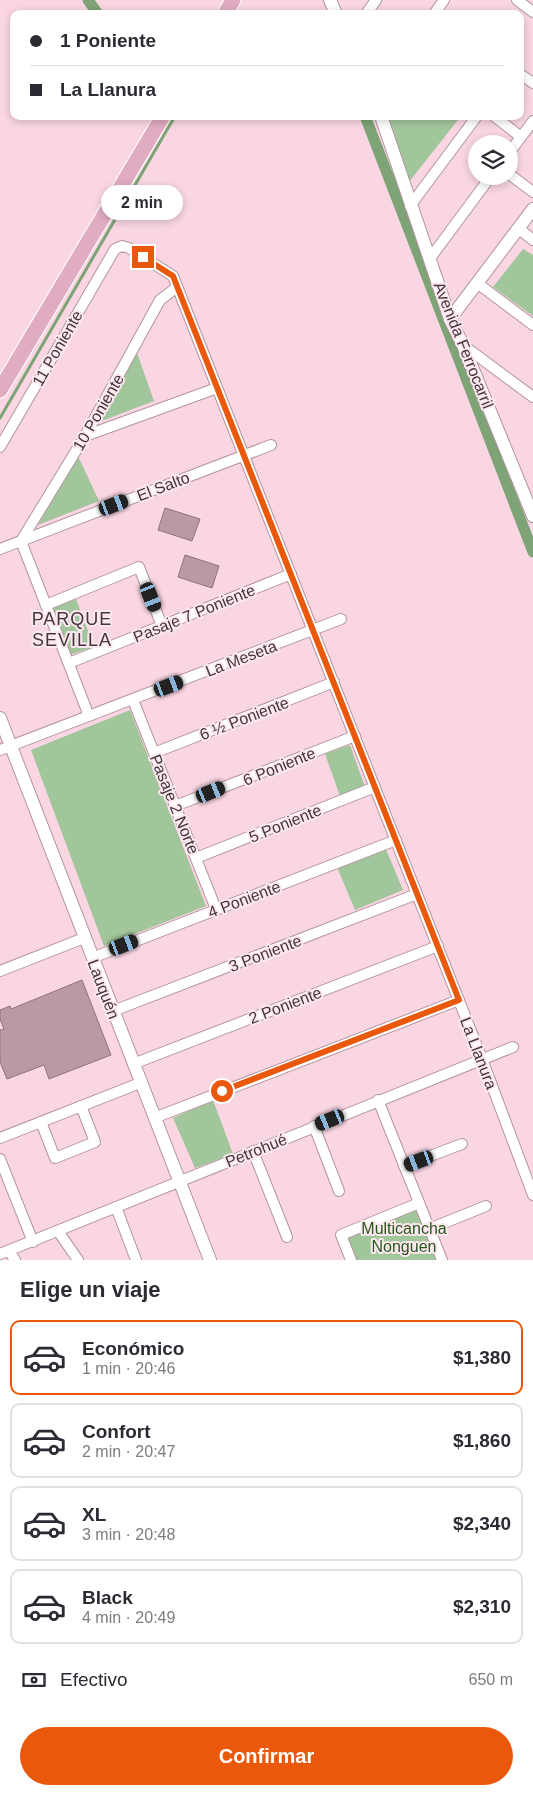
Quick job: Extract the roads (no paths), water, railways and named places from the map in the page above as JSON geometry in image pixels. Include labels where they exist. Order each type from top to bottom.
[{"type":"main road","points":[[0,390],[161,120]]},
{"type":"street","points":[[517,0],[533,12]]},
{"type":"street","name":"Avenida Ferrocarril","points":[[382,120],[410,206],[431,257],[450,319],[464,345],[533,516]]},
{"type":"street","points":[[410,206],[475,120]]},
{"type":"street","points":[[499,120],[521,137]]},
{"type":"street","points":[[518,141],[533,121]]},
{"type":"street","points":[[518,181],[533,192]]},
{"type":"street","points":[[431,257],[484,185]]},
{"type":"street","points":[[450,319],[533,208]]},
{"type":"street","points":[[518,228],[533,240]]},
{"type":"street","name":"La Llanura","points":[[115,249],[122,246],[129,248],[173,276],[438,946],[533,1195]]},
{"type":"street","name":"11 Poniente","points":[[0,447],[115,249]]},
{"type":"street","points":[[477,283],[533,325]]},
{"type":"street","name":"10 Poniente","points":[[21,541],[85,436],[160,300],[177,287]]},
{"type":"street","points":[[464,345],[533,397]]},
{"type":"street","points":[[85,436],[217,388]]},
{"type":"street","name":"El Salto","points":[[0,549],[271,445]]},
{"type":"street","points":[[21,541],[89,716]]},
{"type":"street","points":[[46,605],[139,567],[162,626]]},
{"type":"street","name":"Pasaje 7 Poniente","points":[[68,663],[291,574]]},
{"type":"street","name":"La Meseta","points":[[0,750],[341,620]]},
{"type":"street","name":"6 ½ Poniente","points":[[154,753],[334,682]]},
{"type":"street","name":"Pasaje 2 Norte","points":[[133,700],[216,909]]},
{"type":"street","name":"Lauquén","points":[[0,718],[210,1260]]},
{"type":"street","name":"6 Poniente","points":[[175,806],[355,736]]},
{"type":"street","name":"5 Poniente","points":[[196,858],[375,787]]},
{"type":"street","name":"4 Poniente","points":[[92,958],[396,840]]},
{"type":"street","name":"3 Poniente","points":[[113,1012],[417,894]]},
{"type":"street","points":[[0,971],[84,938]]},
{"type":"street","name":"2 Poniente","points":[[133,1064],[438,946]]},
{"type":"street","points":[[154,1118],[459,1000]]},
{"type":"street","name":"Petrohué","points":[[8,1255],[58,1231],[179,1181],[513,1047]]},
{"type":"street","points":[[0,1138],[140,1083]]},
{"type":"street","points":[[378,1100],[442,1260]]},
{"type":"street","points":[[41,1122],[55,1158],[95,1142],[81,1106]]},
{"type":"street","points":[[314,1126],[339,1191]]},
{"type":"street","points":[[404,1166],[462,1144]]},
{"type":"street","points":[[253,1151],[287,1237]]},
{"type":"street","points":[[0,1160],[33,1242]]},
{"type":"street","points":[[350,1260],[341,1235],[419,1203]]},
{"type":"street","points":[[429,1229],[486,1206]]},
{"type":"street","points":[[116,1207],[136,1260]]},
{"type":"street","points":[[58,1231],[78,1260]]},
{"type":"waterway","points":[[88,0],[95,10]]},
{"type":"waterway","points":[[0,418],[173,120]]},
{"type":"waterway","points":[[367,120],[533,552]]},
{"type":"district","name":"PARQUE SEVILLA","points":[[72,629]]},
{"type":"park label","name":"Multicancha Nonguen","points":[[404,1237]]}]
